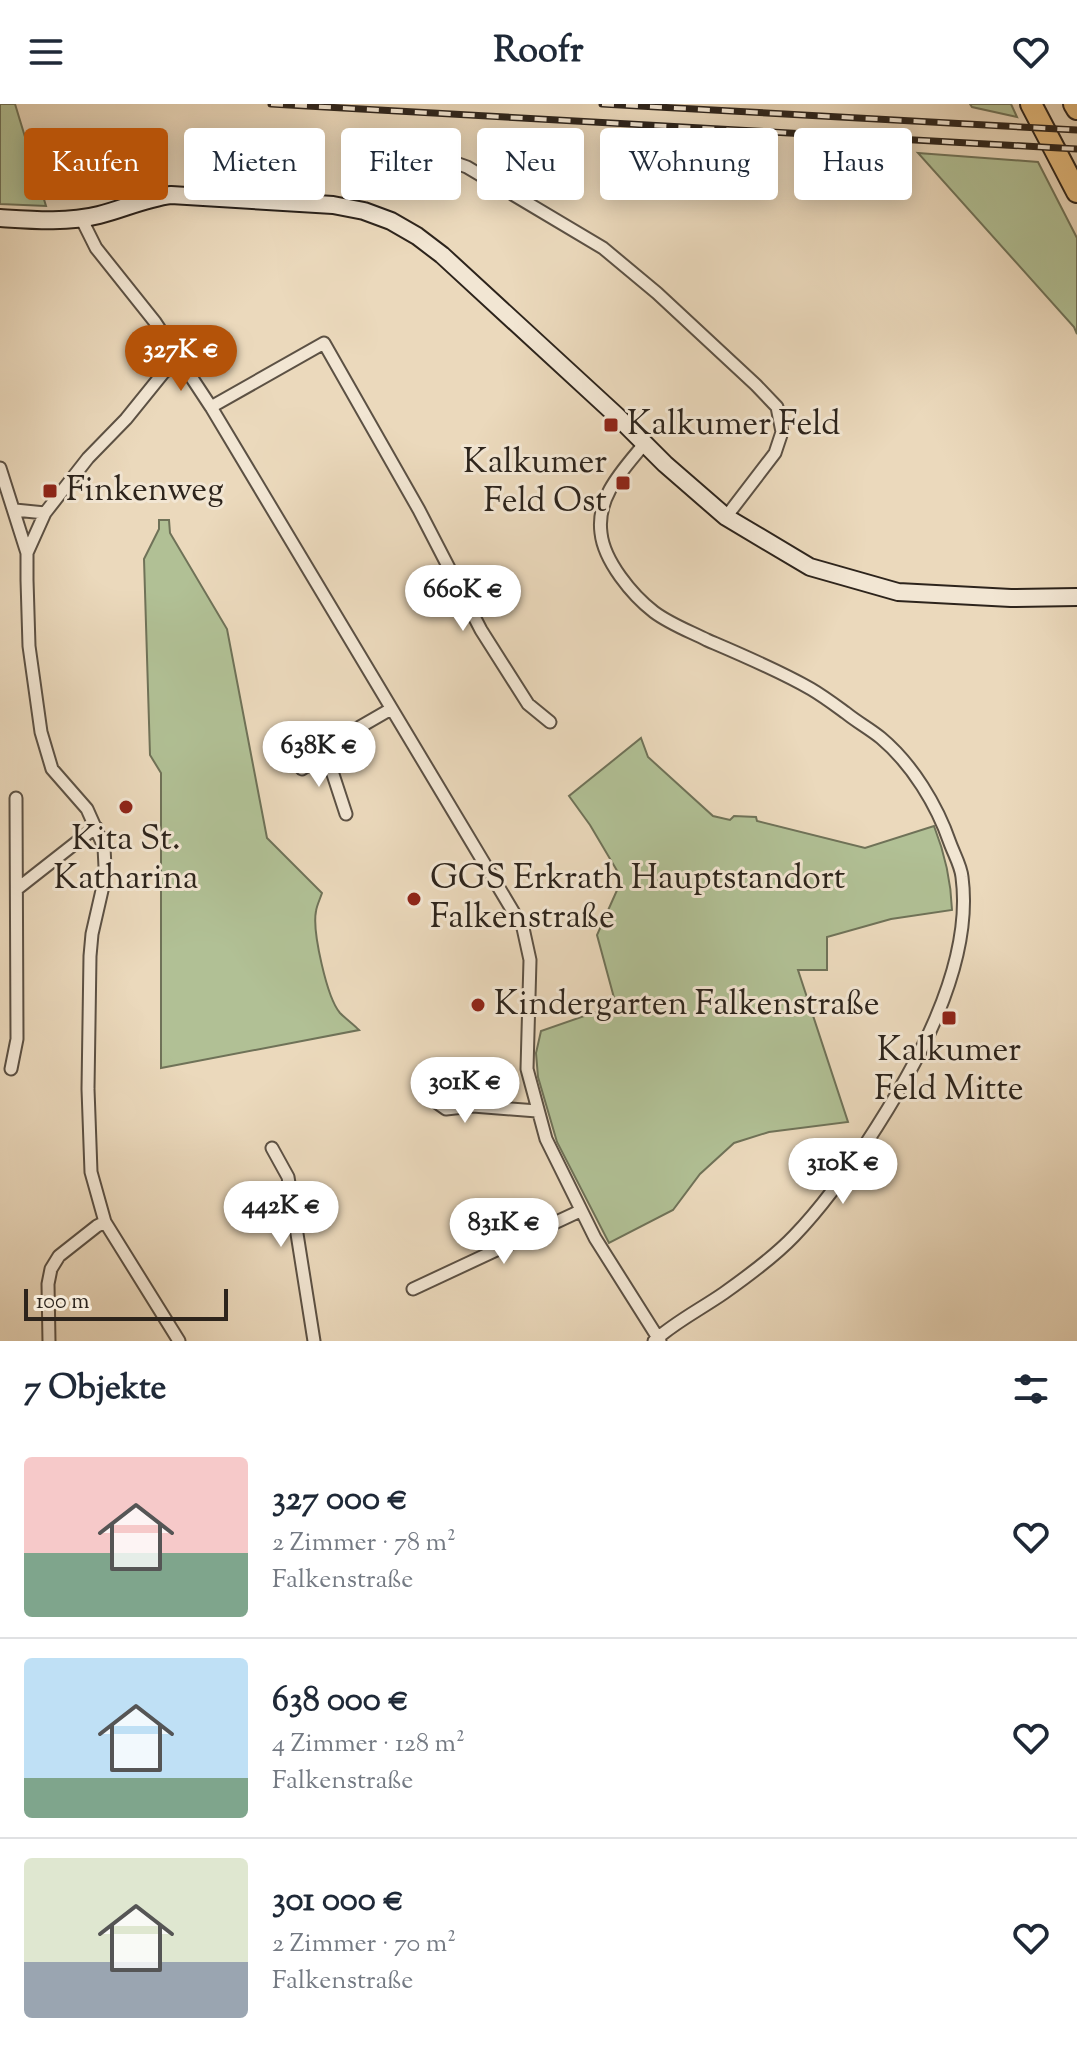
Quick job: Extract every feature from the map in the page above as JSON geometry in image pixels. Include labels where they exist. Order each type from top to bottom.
[{"type":"highway","points":[[1031,104],[1077,192]]},
{"type":"main road","points":[[0,218],[34,221],[96,216],[152,197],[171,195],[333,205],[364,211],[391,221],[442,255],[665,464],[726,517],[810,567],[898,592],[1011,598],[1077,597]]},
{"type":"street","points":[[461,165],[603,248],[657,293],[777,407],[782,432],[775,453],[726,517]]},
{"type":"street","points":[[81,218],[96,248],[155,322],[211,407],[523,928],[530,960],[527,1069],[546,1139],[597,1242],[657,1340],[793,1238],[848,1170],[898,1094],[923,1046],[957,957],[963,917],[962,875],[942,819],[914,775],[883,740],[812,689],[679,627],[653,611],[616,570],[601,533],[603,509],[609,489],[645,443]]},
{"type":"street","points":[[211,407],[324,343],[419,510],[481,630],[528,704],[550,722]]},
{"type":"street","points":[[27,553],[45,513],[88,458],[126,419],[164,372],[181,360]]},
{"type":"street","points":[[0,468],[27,553],[29,646],[41,732],[52,769],[87,809],[104,847],[105,867],[90,956],[88,1128],[91,1172],[105,1222],[179,1341]]},
{"type":"street","points":[[15,510],[45,513]]},
{"type":"street","points":[[302,769],[326,753],[339,739],[391,709]]},
{"type":"street","points":[[326,753],[346,814]]},
{"type":"street","points":[[11,1069],[17,1039],[16,798]]},
{"type":"street","points":[[17,889],[96,827]]},
{"type":"street","points":[[425,1087],[429,1097],[446,1109],[473,1106],[537,1111]]},
{"type":"street","points":[[272,1148],[288,1177],[314,1341]]},
{"type":"street","points":[[413,1289],[580,1211]]},
{"type":"street","points":[[49,1341],[48,1284],[51,1269],[59,1256],[105,1222]]},
{"type":"green space","points":[[0,104],[15,104],[24,134],[24,200],[44,200],[46,206],[0,204]]},
{"type":"green space","points":[[970,104],[1011,104],[1017,117],[972,107]]},
{"type":"green space","points":[[918,153],[1038,162],[1077,238],[1077,334],[1074,327]]},
{"type":"green space","points":[[159,520],[169,520],[170,533],[227,629],[267,838],[322,893],[315,921],[326,979],[340,1013],[359,1030],[161,1068],[161,773],[150,755],[144,559],[159,529]]},
{"type":"green space","points":[[641,738],[648,757],[713,816],[730,820],[734,816],[756,817],[757,821],[865,848],[934,826],[947,867],[952,910],[891,919],[827,937],[827,970],[798,970],[848,1122],[769,1132],[734,1143],[700,1174],[673,1210],[609,1243],[557,1142],[538,1077],[536,1053],[541,1031],[616,1005],[597,935],[622,879],[569,796]]},
{"type":"railway","points":[[271,104],[1077,149]]},
{"type":"railway","points":[[602,104],[1077,130]]},
{"type":"place","name":"Kalkumer Feld","points":[[611,425]]},
{"type":"place","name":"Kalkumer Feld Ost","points":[[623,483]]},
{"type":"place","name":"Finkenweg","points":[[50,491]]},
{"type":"place","name":"Kita St. Katharina","points":[[126,807]]},
{"type":"place","name":"GGS Erkrath Hauptstandort Falkenstraße","points":[[414,899]]},
{"type":"place","name":"Kindergarten Falkenstraße","points":[[478,1005]]},
{"type":"place","name":"Kalkumer Feld Mitte","points":[[949,1018]]}]
